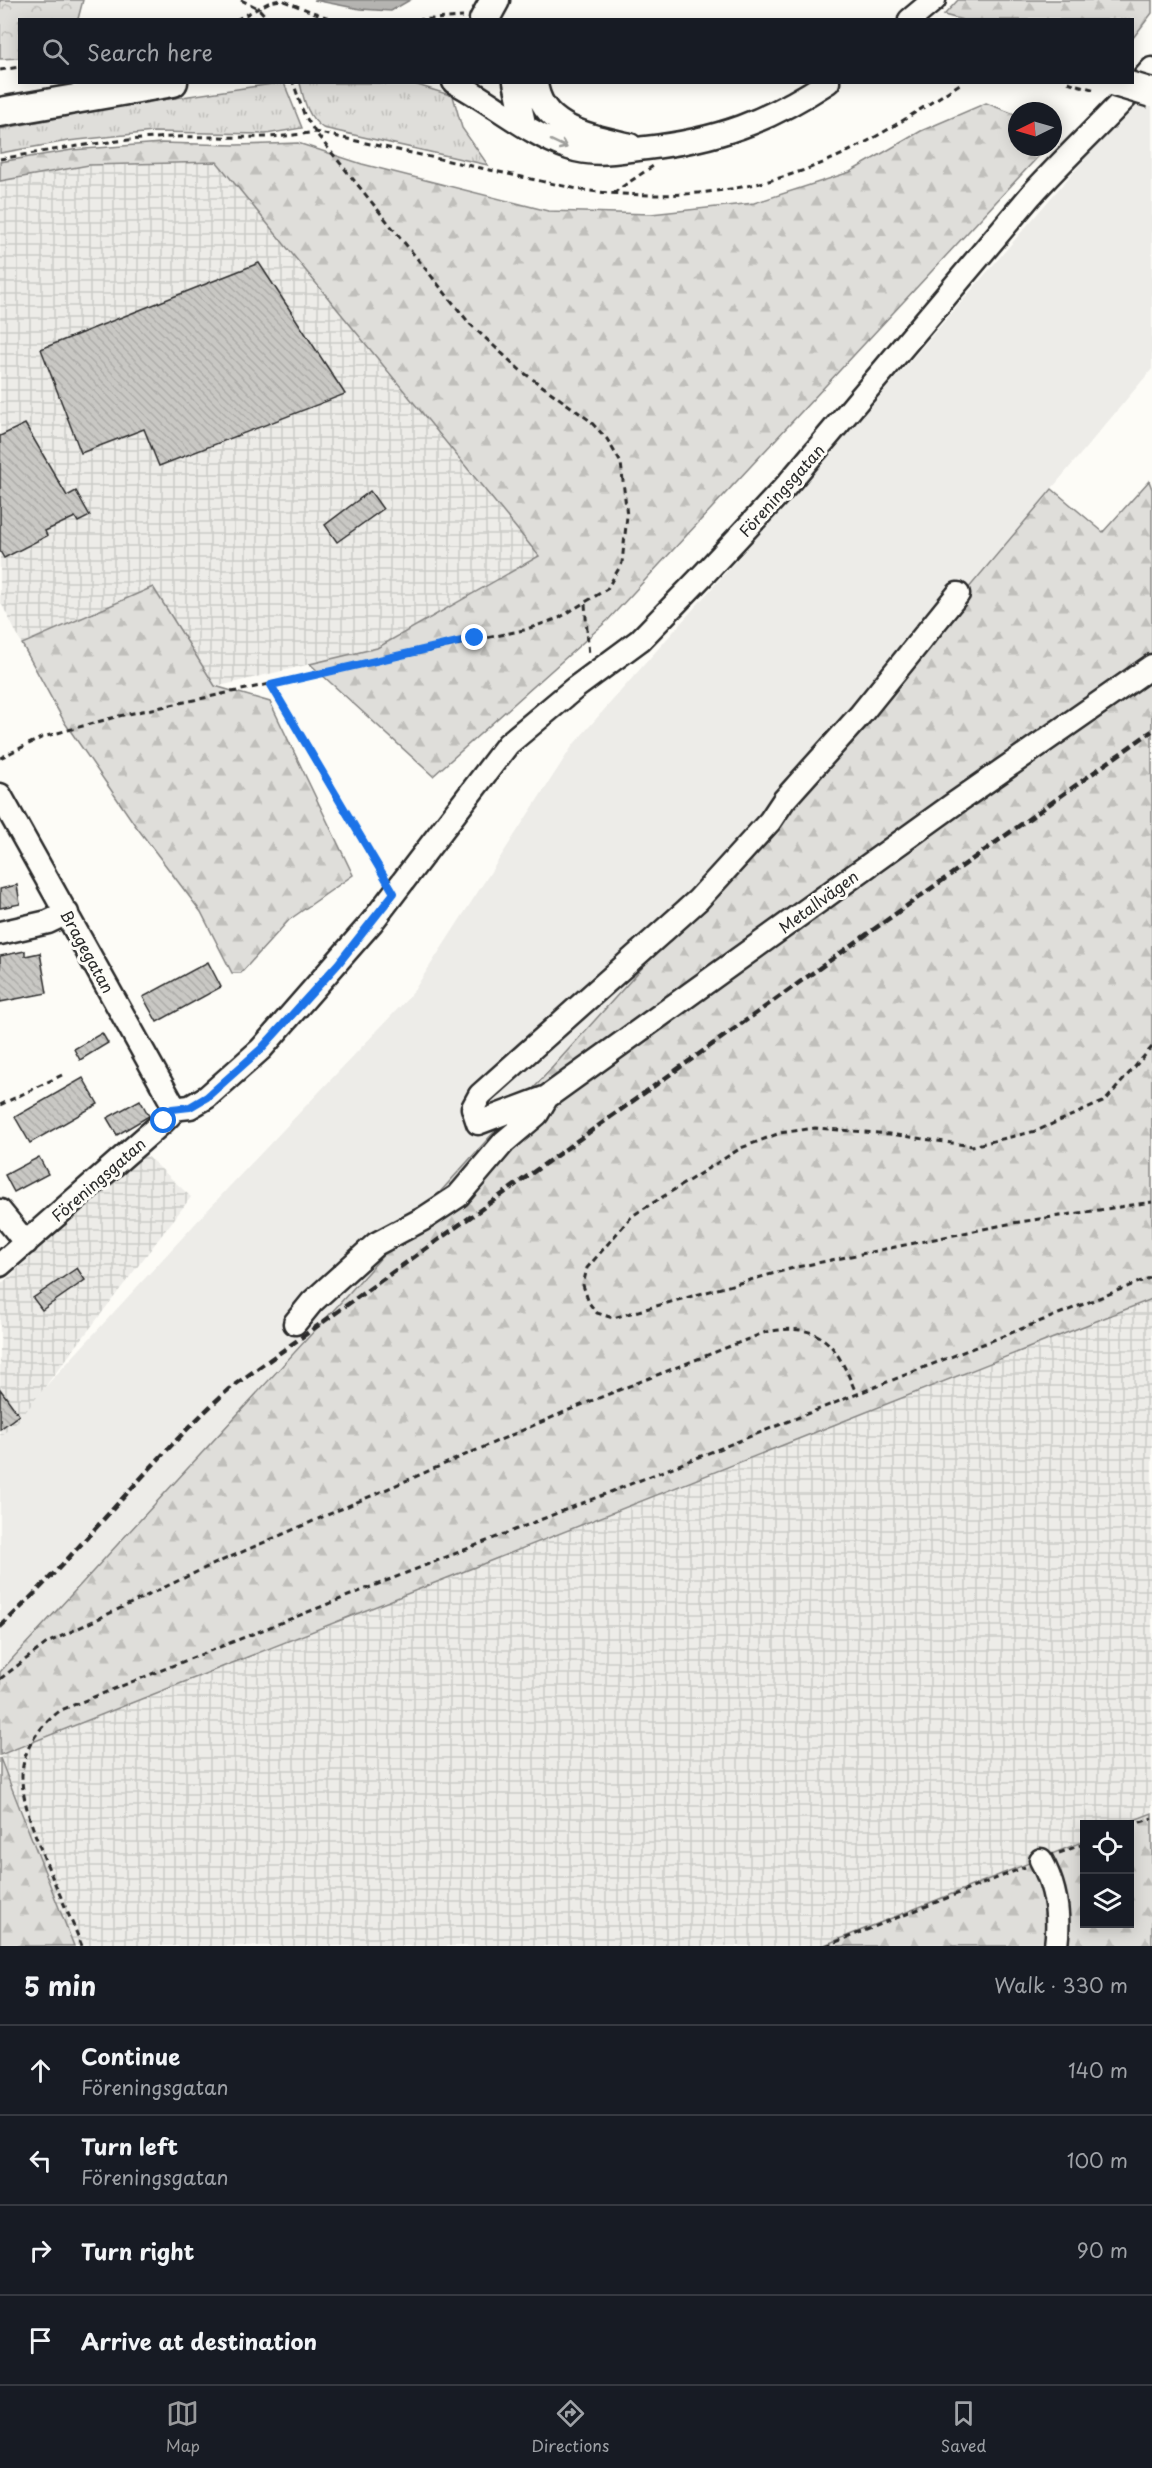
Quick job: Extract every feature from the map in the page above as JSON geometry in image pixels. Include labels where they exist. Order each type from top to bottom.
[{"type":"main road","points":[[0,112],[161,84]]},
{"type":"main road","points":[[1122,84],[1152,93]]},
{"type":"street","points":[[912,18],[934,0]]},
{"type":"street","name":"Föreningsgatan","points":[[0,1265],[164,1121],[172,1109],[190,1107],[207,1097],[261,1049],[338,964],[508,744],[590,677],[640,640],[786,486],[1031,195],[1064,159],[1114,113],[1152,69]]},
{"type":"street","points":[[457,84],[554,142],[582,152],[651,155],[728,132],[784,109],[825,84]]},
{"type":"street","points":[[515,84],[524,123]]},
{"type":"street","points":[[537,84],[545,109],[562,124],[651,155]]},
{"type":"street","name":"Metallvägen","points":[[958,594],[861,714],[784,800],[770,821],[698,900],[480,1095],[473,1108],[478,1123],[547,1097],[951,806],[1152,666]]},
{"type":"street","name":"Bragegatan","points":[[0,795],[170,1096],[172,1109]]},
{"type":"street","points":[[0,933],[48,922],[67,913]]},
{"type":"street","points":[[295,1323],[312,1302],[376,1244],[423,1219],[458,1196],[504,1142],[537,1114],[547,1097]]},
{"type":"street","points":[[0,1211],[26,1243]]},
{"type":"street","points":[[1041,1860],[1052,1884],[1058,1908],[1056,1946]]},
{"type":"path","points":[[241,0],[258,8],[267,18]]},
{"type":"path","points":[[240,18],[258,8],[281,0],[329,18]]},
{"type":"path","points":[[435,18],[489,12]]},
{"type":"path","points":[[0,70],[18,67]]},
{"type":"path","points":[[0,758],[43,737],[119,716],[271,685],[475,638],[524,630],[559,618],[607,589],[622,563],[627,516],[621,463],[607,439],[589,420],[520,370],[470,324],[315,132],[304,114],[294,84]]},
{"type":"path","points":[[0,159],[72,146],[154,138],[270,138],[315,132],[612,194],[651,196],[707,193],[780,178],[845,153],[960,84]]},
{"type":"path","points":[[612,194],[651,155]]},
{"type":"path","points":[[585,604],[590,677]]},
{"type":"path","points":[[271,685],[394,893]]},
{"type":"path","points":[[1152,1047],[1105,1101],[1036,1131],[972,1146],[890,1134],[815,1128],[780,1133],[741,1148],[632,1216],[587,1268],[583,1285],[589,1303],[597,1313],[613,1318],[797,1267],[1013,1223],[1152,1202]]},
{"type":"path","points":[[0,1105],[63,1075]]},
{"type":"path","points":[[82,1946],[44,1854],[24,1795],[22,1779],[29,1748],[38,1731],[56,1714],[93,1696],[411,1570],[446,1559],[462,1549],[1152,1277]]},
{"type":"path","points":[[0,1679],[47,1643],[194,1573],[576,1407],[765,1332],[796,1328],[820,1335],[841,1359],[856,1394]]},
{"type":"path","points":[[1134,1825],[1152,1818]]},
{"type":"path","points":[[826,1946],[1080,1845]]},
{"type":"shaded area","points":[[314,0],[410,0],[391,11],[360,9]]},
{"type":"shaded area","points":[[1152,81],[1152,369],[751,847],[341,1302],[0,1672],[0,1436],[228,1188],[411,995],[573,745],[797,492]]},
{"type":"shaded area","points":[[217,162],[539,556],[377,648],[215,687],[153,587],[22,644],[0,601],[0,181],[89,165]]},
{"type":"shaded area","points":[[144,1153],[191,1197],[21,1418],[0,1437],[0,1285]]},
{"type":"shaded area","points":[[1152,1299],[1152,1813],[1134,1820],[1080,1820],[1080,1843],[822,1946],[74,1946],[0,1755]]},
{"type":"green space","points":[[0,0],[83,0],[78,18],[18,18],[18,58],[0,59]]},
{"type":"green space","points":[[958,0],[1152,0],[1152,13],[1134,37],[1134,18],[955,18],[944,15]]},
{"type":"green space","points":[[284,84],[302,128],[266,134],[153,132],[68,141],[0,153],[0,129],[120,106]]},
{"type":"green space","points":[[300,84],[414,84],[453,96],[462,128],[488,165],[323,128],[313,119]]},
{"type":"green space","points":[[986,103],[1008,112],[1008,156],[1039,156],[608,620],[433,776],[310,664],[377,648],[539,556],[217,162],[89,165],[0,181],[0,162],[72,150],[161,143],[236,145],[298,143],[362,164],[548,211],[651,214],[754,203],[850,172],[921,131]]},
{"type":"green space","points":[[1149,481],[1152,489],[1152,1299],[0,1755],[0,1672],[341,1302],[751,847],[1052,489],[1103,532]]},
{"type":"green space","points":[[153,587],[215,686],[270,702],[353,875],[289,920],[241,973],[232,973],[201,912],[135,825],[65,723],[22,644]]},
{"type":"green space","points":[[0,1758],[74,1946],[0,1946]]},
{"type":"green space","points":[[1152,1813],[1152,1946],[822,1946],[1080,1843],[1080,1928],[1134,1928],[1134,1820]]},
{"type":"building","points":[[259,263],[345,394],[159,466],[144,429],[81,453],[41,349]]},
{"type":"building","points":[[25,424],[67,496],[76,491],[90,516],[78,522],[75,517],[45,531],[47,536],[4,558],[0,551],[0,436]]},
{"type":"building","points":[[370,491],[383,509],[337,542],[325,525]]},
{"type":"building","points":[[17,885],[20,904],[0,908],[0,889]]},
{"type":"building","points":[[25,951],[25,956],[40,953],[47,993],[0,1002],[0,956]]},
{"type":"building","points":[[208,962],[221,987],[157,1022],[143,997]]},
{"type":"building","points":[[102,1033],[108,1043],[80,1060],[74,1049]]},
{"type":"building","points":[[83,1078],[98,1104],[30,1143],[15,1117]]},
{"type":"building","points":[[140,1100],[149,1116],[117,1135],[107,1118]]},
{"type":"building","points":[[39,1157],[48,1174],[14,1192],[5,1175]]},
{"type":"building","points":[[77,1268],[85,1280],[42,1310],[33,1298]]},
{"type":"building","points":[[0,1389],[19,1415],[0,1429]]},
{"type":"railway","points":[[0,1627],[58,1569],[170,1447],[229,1389],[1152,731]]},
{"type":"route","points":[[164,1121],[172,1109],[190,1107],[207,1097],[261,1049],[338,964],[394,893],[371,858],[361,836],[288,710],[271,685],[475,638]]}]
